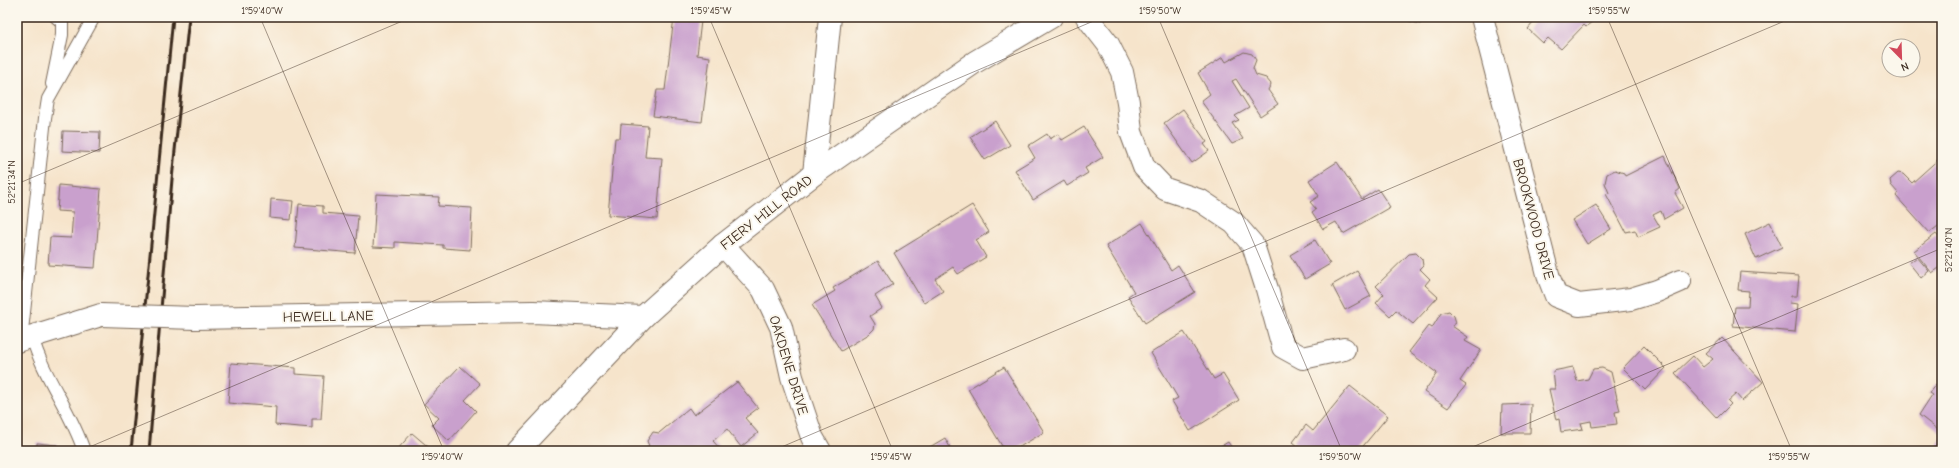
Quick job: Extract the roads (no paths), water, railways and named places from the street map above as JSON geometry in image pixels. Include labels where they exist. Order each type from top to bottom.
[{"type":"street","points":[[814,174],[830,17]]},
{"type":"street","name":"FIERY HILL ROAD","points":[[517,451],[643,317],[723,245],[814,174],[975,62],[1051,17]]},
{"type":"street","points":[[1087,17],[1108,44],[1122,72],[1128,102],[1131,132],[1144,167],[1166,189],[1201,201],[1234,223],[1253,245],[1283,346],[1303,358],[1344,349]]},
{"type":"street","name":"BROOKWOOD DRIVE","points":[[1482,17],[1549,278],[1556,296],[1579,305],[1631,299],[1657,291],[1680,281]]},
{"type":"street","name":"OAKDENE DRIVE","points":[[723,245],[763,289],[778,321],[792,377],[812,437],[820,451]]},
{"type":"street","name":"HEWELL LANE","points":[[23,339],[100,315],[195,318],[533,312],[643,317]]},
{"type":"lane","points":[[56,17],[62,22],[62,35],[45,118],[23,339],[39,360],[76,431],[84,451]]},
{"type":"lane","points":[[48,99],[94,17]]},
{"type":"railway","points":[[131,451],[173,17]]},
{"type":"railway","points":[[149,451],[172,179],[189,17]]}]
